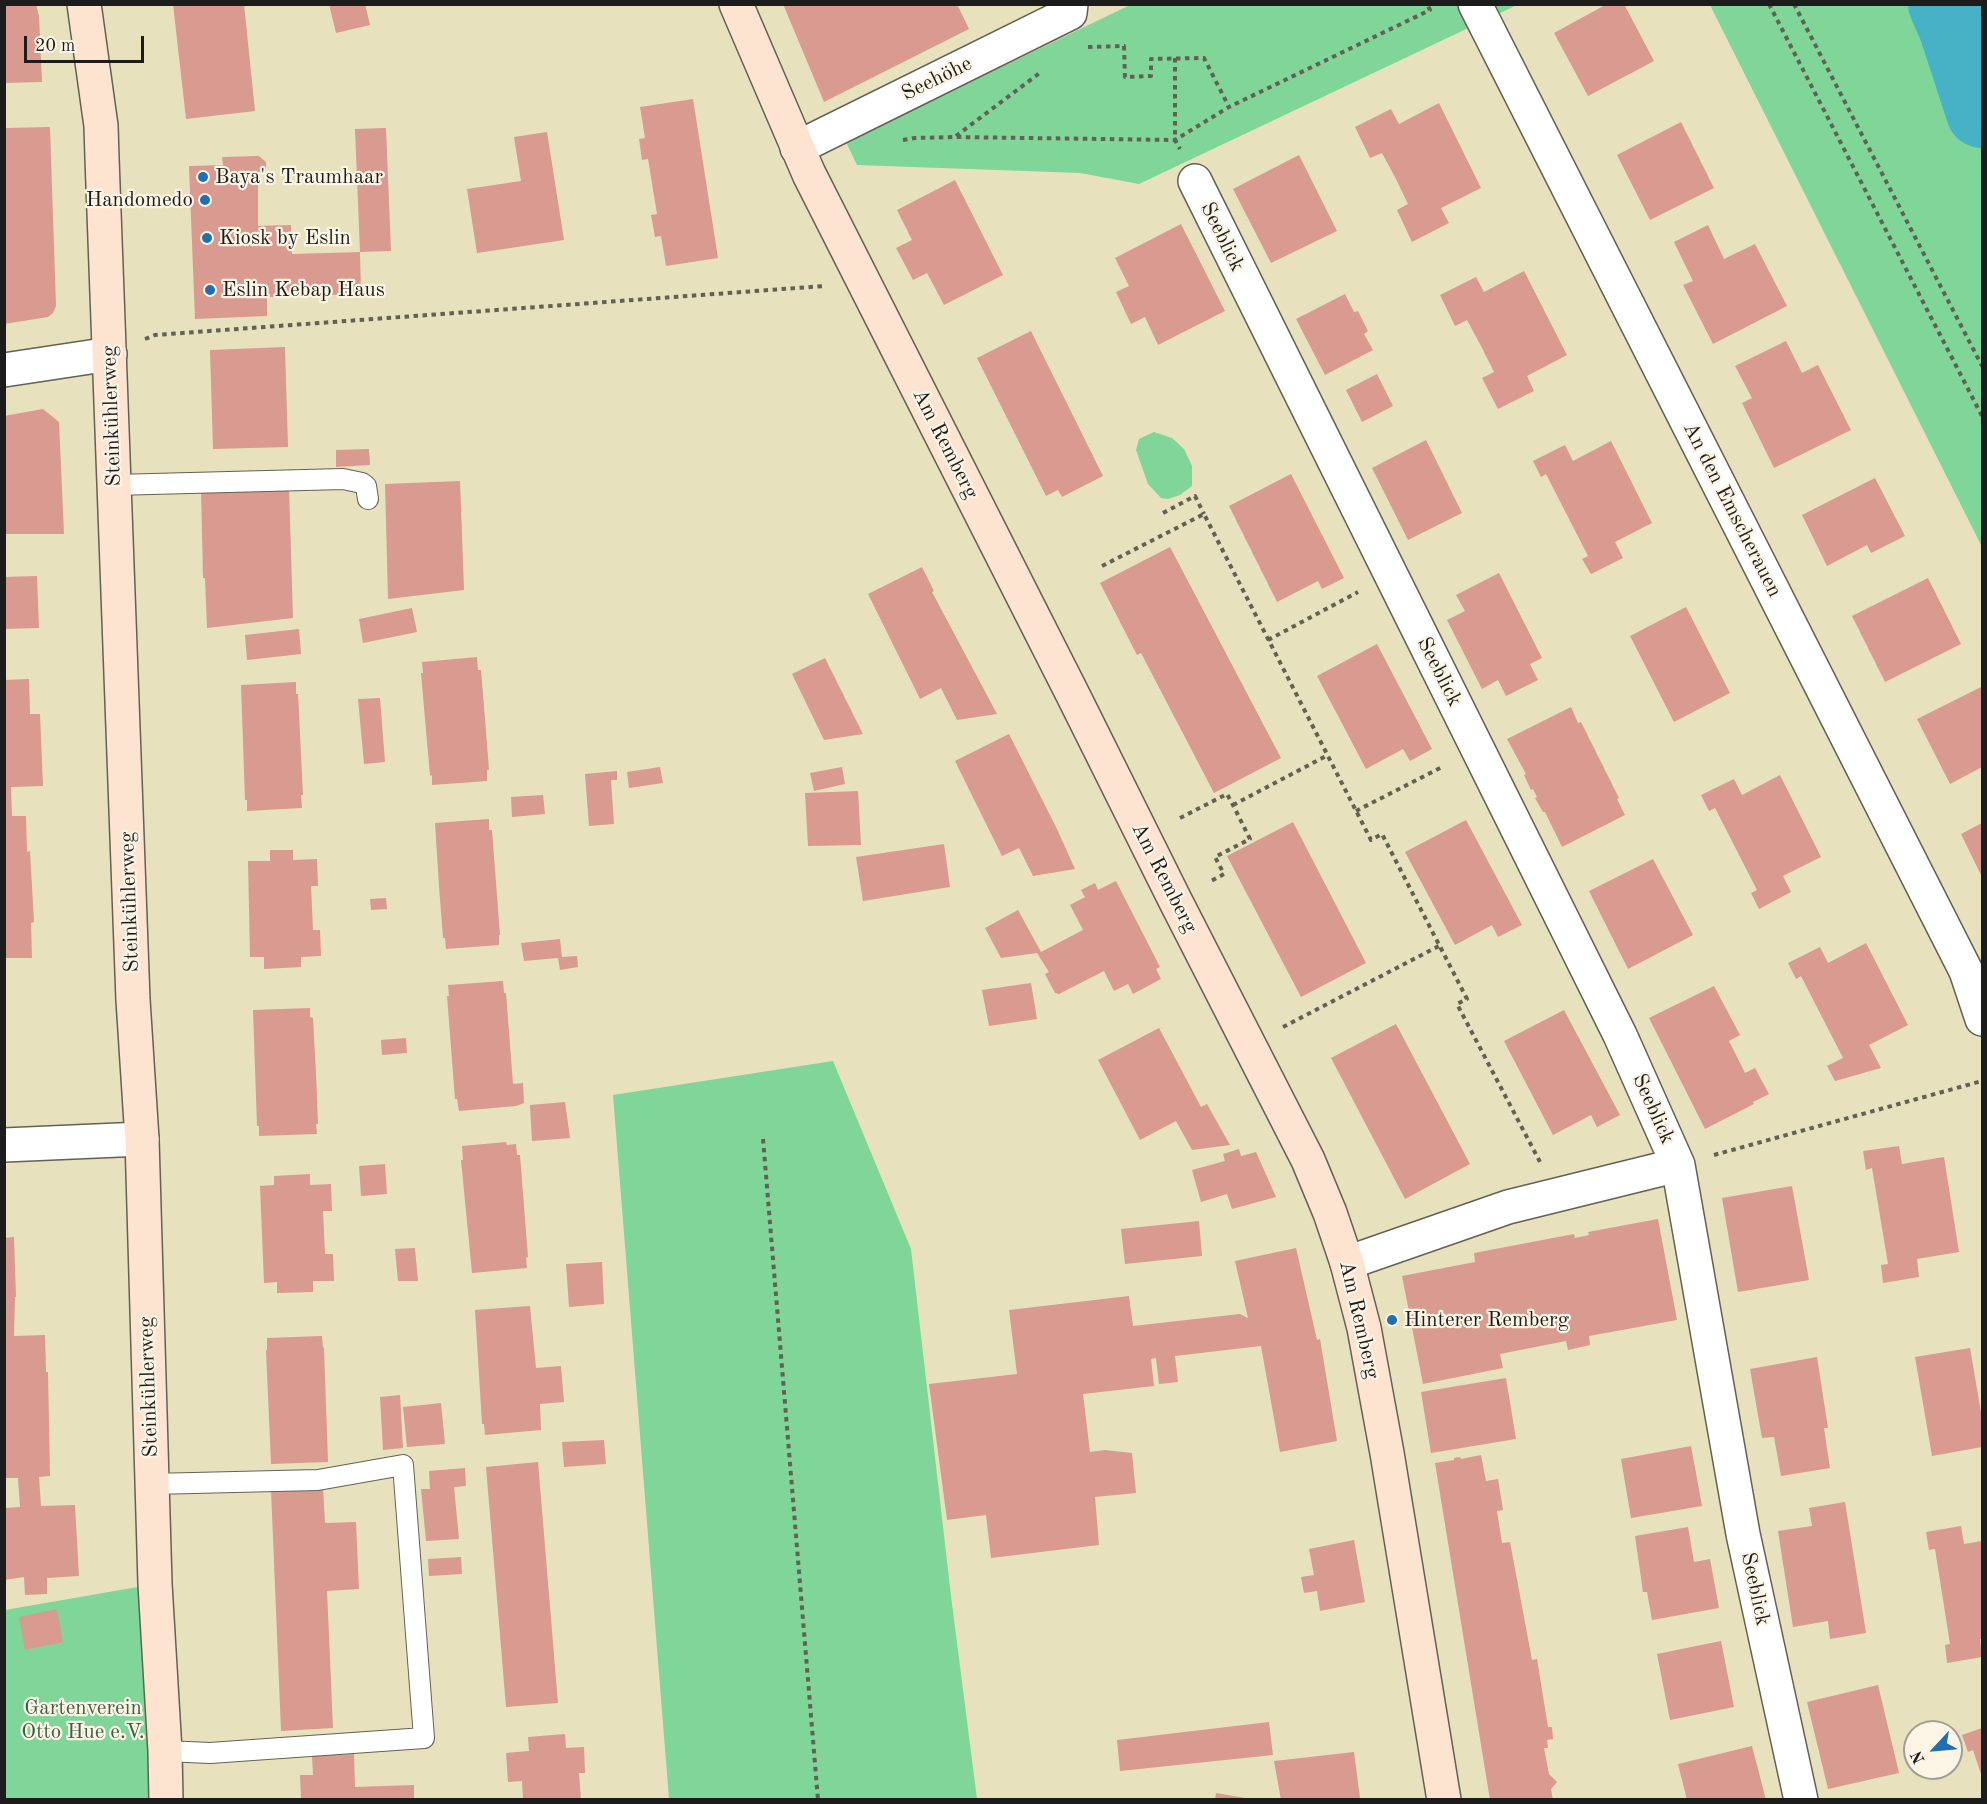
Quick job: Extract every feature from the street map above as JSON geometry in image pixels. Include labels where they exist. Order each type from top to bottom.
[{"type":"street","name":"Steinkühlerweg","points":[[84,4],[100,126],[133,1000],[142,1139],[155,1584],[166,1800]]},
{"type":"street","name":"Am Remberg","points":[[736,4],[797,148],[863,283],[1308,1160],[1330,1213],[1347,1263],[1364,1328],[1444,1800]]},
{"type":"street","name":"Seehöhe","points":[[797,148],[1070,14],[1071,4]]},
{"type":"street","name":"An den Emscherauen","points":[[1475,4],[1966,970],[1983,1019]]},
{"type":"street","name":"Seeblick","points":[[1195,182],[1620,1035],[1678,1165],[1743,1534],[1801,1800]]},
{"type":"street","points":[[4,370],[110,354]]},
{"type":"street","points":[[4,1145],[142,1139]]},
{"type":"street","name":"Seeblick","points":[[1347,1263],[1508,1207],[1678,1165]]},
{"type":"lane","points":[[114,485],[343,479],[366,486],[368,499]]},
{"type":"lane","points":[[152,1484],[318,1480],[403,1465],[424,1738],[210,1753],[165,1751]]},
{"type":"path","points":[[896,141],[955,137],[1175,140],[1229,107],[1430,10],[1427,4]]},
{"type":"path","points":[[1769,4],[1983,416]]},
{"type":"path","points":[[1794,4],[1983,366]]},
{"type":"path","points":[[1105,46],[1124,46],[1125,77],[1151,76],[1151,59],[1204,58],[1229,107]]},
{"type":"path","points":[[1175,58],[1175,140]]},
{"type":"path","points":[[955,137],[1045,69]]},
{"type":"path","points":[[110,354],[155,335],[833,285]]},
{"type":"path","points":[[1180,495],[1184,502]]},
{"type":"path","points":[[1163,513],[1195,496],[1371,840],[1382,834],[1467,999],[1457,1004],[1556,1195]]},
{"type":"path","points":[[1102,566],[1204,514]]},
{"type":"path","points":[[1268,639],[1390,575]]},
{"type":"path","points":[[1356,811],[1478,749]]},
{"type":"path","points":[[1233,805],[1328,755]]},
{"type":"path","points":[[1180,818],[1227,794],[1233,805],[1250,839],[1215,857],[1224,874],[1211,880]]},
{"type":"path","points":[[1249,1045],[1439,946]]},
{"type":"path","points":[[1678,1165],[1983,1081]]},
{"type":"path","points":[[763,1139],[818,1800]]},
{"type":"green space","points":[[1130,5],[1517,5],[1139,184],[1080,173],[857,165],[846,142]]},
{"type":"green space","points":[[1710,5],[1982,5],[1982,547]]},
{"type":"green space","points":[[1154,432],[1172,438],[1184,449],[1192,466],[1192,486],[1180,495],[1168,499],[1161,498],[1148,484],[1136,450],[1139,439]]},
{"type":"green space","points":[[833,1061],[911,1249],[977,1799],[669,1799],[613,1095]]},
{"type":"green space","name":"Gartenverein Otto Hue e.V.","points":[[155,1584],[166,1799],[5,1800],[5,1610]]},
{"type":"building","points":[[4,4],[36,4],[39,16],[42,82],[4,83]]},
{"type":"building","points":[[173,4],[244,4],[255,111],[186,119]]},
{"type":"building","points":[[329,4],[365,4],[370,25],[336,33]]},
{"type":"building","points":[[783,4],[957,4],[969,29],[824,102]]},
{"type":"building","points":[[1607,4],[1624,4],[1654,61],[1588,96],[1554,33]]},
{"type":"building","points":[[693,99],[718,258],[666,266],[661,236],[655,237],[651,215],[657,214],[648,159],[642,160],[639,139],[645,138],[640,107]]},
{"type":"building","points":[[1439,103],[1481,188],[1441,208],[1449,223],[1412,242],[1397,210],[1408,204],[1396,179],[1382,153],[1370,158],[1355,127],[1391,109],[1399,124]]},
{"type":"building","points":[[1681,122],[1714,188],[1650,220],[1617,155]]},
{"type":"building","points":[[50,127],[56,306],[48,317],[4,324],[4,128]]},
{"type":"building","points":[[386,128],[391,251],[360,252],[355,129]]},
{"type":"building","points":[[547,132],[564,240],[477,253],[467,189],[521,181],[514,137]]},
{"type":"building","points":[[1299,155],[1337,231],[1271,263],[1233,189]]},
{"type":"building","points":[[259,156],[266,162],[266,171],[258,172],[258,226],[291,225],[292,254],[360,252],[361,294],[267,297],[267,316],[195,319],[189,166],[223,165],[222,157]]},
{"type":"building","points":[[955,180],[1003,275],[944,305],[927,273],[913,280],[896,248],[912,240],[897,210]]},
{"type":"building","points":[[1181,224],[1225,311],[1158,345],[1145,317],[1131,324],[1116,292],[1129,286],[1115,258]]},
{"type":"building","points":[[1708,225],[1724,259],[1755,244],[1787,306],[1713,344],[1683,285],[1693,281],[1674,242]]},
{"type":"building","points":[[1524,271],[1567,355],[1527,376],[1534,391],[1498,409],[1482,378],[1494,372],[1481,346],[1467,320],[1455,326],[1440,295],[1476,277],[1484,292]]},
{"type":"building","points":[[1345,294],[1354,312],[1358,311],[1368,331],[1364,334],[1373,350],[1325,375],[1296,319]]},
{"type":"building","points":[[1031,331],[1103,476],[1062,497],[1058,490],[1046,496],[977,358]]},
{"type":"building","points":[[1786,341],[1802,373],[1818,365],[1851,430],[1774,468],[1742,403],[1752,398],[1735,366]]},
{"type":"building","points":[[285,347],[288,447],[213,449],[210,350]]},
{"type":"building","points":[[1377,374],[1393,406],[1362,422],[1346,390]]},
{"type":"building","points":[[43,409],[59,422],[64,534],[4,534],[4,416]]},
{"type":"building","points":[[1426,440],[1462,513],[1408,540],[1372,468]]},
{"type":"building","points":[[1611,441],[1652,523],[1615,542],[1623,558],[1591,574],[1582,559],[1588,556],[1546,474],[1541,477],[1533,461],[1565,445],[1573,461]]},
{"type":"building","points":[[369,449],[370,465],[336,467],[336,450]]},
{"type":"building","points":[[1291,474],[1344,578],[1322,589],[1318,581],[1277,602],[1229,506]]},
{"type":"building","points":[[1875,478],[1905,536],[1871,553],[1867,545],[1827,566],[1802,515]]},
{"type":"building","points":[[460,481],[464,590],[388,599],[385,484]]},
{"type":"building","points":[[289,487],[293,618],[207,628],[205,578],[203,578],[201,490]]},
{"type":"building","points":[[1170,547],[1281,758],[1214,793],[1141,653],[1137,655],[1100,583]]},
{"type":"building","points":[[922,567],[934,591],[932,592],[997,714],[957,720],[941,688],[920,699],[868,594]]},
{"type":"building","points":[[1499,573],[1542,658],[1530,664],[1538,680],[1506,696],[1498,680],[1482,689],[1447,620],[1465,611],[1456,595]]},
{"type":"building","points":[[37,576],[39,628],[4,629],[4,577]]},
{"type":"building","points":[[1928,578],[1961,644],[1885,682],[1852,616]]},
{"type":"building","points":[[1686,607],[1730,693],[1674,722],[1630,636]]},
{"type":"building","points":[[412,608],[417,632],[363,643],[359,619]]},
{"type":"building","points":[[299,629],[301,654],[247,660],[245,635]]},
{"type":"building","points":[[1377,644],[1432,749],[1410,761],[1403,749],[1366,769],[1317,676]]},
{"type":"building","points":[[477,657],[478,670],[481,670],[485,719],[489,770],[487,770],[487,781],[432,785],[421,673],[423,673],[422,662]]},
{"type":"building","points":[[825,658],[863,734],[824,740],[792,674]]},
{"type":"building","points":[[29,679],[30,714],[40,714],[43,786],[11,787],[12,816],[26,816],[34,922],[31,923],[32,958],[4,958],[4,680]]},
{"type":"building","points":[[296,682],[302,808],[247,811],[241,685]]},
{"type":"building","points":[[1981,687],[1982,767],[1950,784],[1917,719]]},
{"type":"building","points":[[380,698],[385,762],[364,764],[358,699]]},
{"type":"building","points":[[1571,707],[1578,723],[1581,722],[1619,798],[1617,799],[1625,815],[1562,847],[1545,812],[1535,798],[1537,797],[1533,789],[1531,790],[1524,775],[1526,774],[1507,739]]},
{"type":"building","points":[[1009,734],[1075,869],[1033,876],[1019,848],[1002,856],[955,761]]},
{"type":"building","points":[[660,767],[663,783],[629,788],[627,772]]},
{"type":"building","points":[[842,767],[845,784],[814,791],[810,773]]},
{"type":"building","points":[[617,771],[617,780],[611,780],[614,824],[589,826],[585,774]]},
{"type":"building","points":[[1780,775],[1821,857],[1783,876],[1791,892],[1759,909],[1751,893],[1757,890],[1715,808],[1709,811],[1701,795],[1734,779],[1742,795]]},
{"type":"building","points":[[858,791],[861,845],[808,846],[805,793]]},
{"type":"building","points":[[543,795],[545,814],[512,817],[511,797]]},
{"type":"building","points":[[489,819],[489,830],[492,830],[499,945],[446,949],[445,938],[443,938],[435,823]]},
{"type":"building","points":[[1466,820],[1522,925],[1498,937],[1492,925],[1455,945],[1405,852]]},
{"type":"building","points":[[1293,822],[1366,963],[1301,997],[1227,856]]},
{"type":"building","points":[[1982,823],[1982,877],[1961,834]]},
{"type":"building","points":[[944,844],[950,887],[863,901],[856,857]]},
{"type":"building","points":[[270,850],[293,850],[293,860],[317,859],[318,886],[311,886],[313,930],[320,930],[321,956],[301,957],[301,967],[264,969],[264,957],[250,957],[248,861],[270,861]]},
{"type":"building","points":[[1653,859],[1693,935],[1628,969],[1589,891]]},
{"type":"building","points":[[1116,881],[1160,967],[1156,969],[1161,979],[1133,994],[1128,984],[1114,991],[1104,971],[1059,994],[1055,993],[1045,974],[1049,972],[1037,953],[1001,958],[985,928],[1018,910],[1041,952],[1083,930],[1070,905],[1085,897],[1081,890],[1095,883],[1098,890]]},
{"type":"building","points":[[386,898],[387,909],[371,910],[370,899]]},
{"type":"building","points":[[560,939],[562,957],[577,956],[578,967],[560,970],[558,958],[524,961],[521,943]]},
{"type":"building","points":[[1866,943],[1908,1025],[1869,1045],[1881,1068],[1835,1081],[1827,1066],[1843,1058],[1801,976],[1796,979],[1788,963],[1820,947],[1828,963]]},
{"type":"building","points":[[503,981],[504,993],[506,993],[513,1084],[523,1083],[524,1103],[516,1106],[459,1111],[457,1099],[455,1099],[448,985]]},
{"type":"building","points":[[1031,983],[1037,1019],[989,1026],[982,990]]},
{"type":"building","points":[[1714,986],[1740,1035],[1729,1041],[1745,1073],[1755,1068],[1769,1094],[1705,1129],[1649,1018]]},
{"type":"building","points":[[310,1008],[310,1017],[313,1018],[317,1134],[259,1136],[253,1010]]},
{"type":"building","points":[[1564,1010],[1620,1115],[1597,1127],[1591,1115],[1553,1135],[1504,1041]]},
{"type":"building","points":[[1396,1024],[1470,1164],[1405,1199],[1331,1058]]},
{"type":"building","points":[[1159,1028],[1201,1107],[1207,1104],[1230,1145],[1192,1150],[1176,1121],[1140,1140],[1098,1060]]},
{"type":"building","points":[[406,1038],[407,1053],[382,1055],[381,1040]]},
{"type":"building","points":[[565,1102],[570,1138],[532,1141],[530,1105]]},
{"type":"building","points":[[506,1142],[507,1145],[516,1144],[517,1155],[520,1155],[527,1268],[472,1273],[461,1160],[463,1160],[462,1146]]},
{"type":"building","points":[[1899,1146],[1902,1164],[1944,1157],[1959,1252],[1917,1259],[1919,1277],[1883,1283],[1881,1265],[1888,1264],[1872,1168],[1866,1170],[1863,1151]]},
{"type":"building","points":[[1239,1149],[1241,1156],[1256,1152],[1276,1197],[1232,1209],[1227,1194],[1201,1202],[1192,1170],[1225,1161],[1223,1154]]},
{"type":"building","points":[[385,1164],[387,1194],[361,1196],[359,1166]]},
{"type":"building","points":[[310,1174],[310,1185],[331,1184],[332,1211],[323,1211],[325,1254],[333,1254],[334,1281],[313,1281],[313,1292],[277,1293],[277,1282],[264,1283],[260,1186],[274,1185],[274,1176]]},
{"type":"building","points":[[1792,1186],[1809,1280],[1738,1292],[1722,1198]]},
{"type":"building","points":[[1658,1219],[1677,1320],[1589,1336],[1590,1345],[1568,1350],[1566,1341],[1500,1354],[1503,1368],[1423,1384],[1402,1276],[1475,1262],[1474,1253],[1574,1234],[1575,1238],[1589,1235],[1588,1232]]},
{"type":"building","points":[[1199,1221],[1202,1256],[1125,1264],[1121,1229]]},
{"type":"building","points":[[14,1237],[16,1297],[14,1336],[45,1335],[50,1476],[39,1477],[41,1506],[75,1505],[79,1576],[47,1578],[47,1594],[25,1595],[24,1577],[4,1580],[4,1508],[20,1507],[18,1478],[4,1478],[4,1238]]},
{"type":"building","points":[[415,1248],[418,1281],[398,1281],[395,1249]]},
{"type":"building","points":[[1296,1248],[1317,1340],[1320,1339],[1337,1441],[1280,1452],[1261,1346],[1175,1356],[1178,1382],[1159,1384],[1156,1358],[1151,1359],[1154,1386],[1083,1394],[1090,1452],[1105,1450],[1132,1453],[1136,1493],[1095,1497],[1099,1545],[991,1558],[986,1515],[947,1520],[929,1384],[1017,1374],[1009,1310],[1129,1296],[1133,1326],[1240,1314],[1248,1318],[1235,1261]]},
{"type":"building","points":[[602,1262],[604,1304],[569,1307],[566,1264]]},
{"type":"building","points":[[530,1306],[536,1368],[561,1366],[564,1402],[540,1404],[541,1430],[485,1435],[484,1424],[482,1424],[475,1310]]},
{"type":"building","points":[[322,1336],[328,1462],[271,1464],[267,1338]]},
{"type":"building","points":[[1970,1348],[1982,1418],[1982,1447],[1932,1456],[1915,1357]]},
{"type":"building","points":[[1817,1357],[1828,1428],[1824,1428],[1830,1468],[1781,1476],[1774,1437],[1762,1438],[1750,1369]]},
{"type":"building","points":[[1506,1378],[1516,1439],[1431,1453],[1421,1392]]},
{"type":"building","points":[[400,1395],[403,1448],[383,1450],[380,1397]]},
{"type":"building","points":[[441,1403],[445,1444],[407,1447],[403,1407]]},
{"type":"building","points":[[604,1440],[606,1464],[564,1467],[562,1442]]},
{"type":"building","points":[[1691,1446],[1702,1506],[1631,1518],[1621,1459]]},
{"type":"building","points":[[1481,1455],[1486,1481],[1498,1479],[1503,1510],[1497,1511],[1502,1543],[1510,1542],[1532,1660],[1537,1659],[1548,1727],[1552,1727],[1553,1739],[1547,1740],[1548,1748],[1544,1748],[1549,1774],[1557,1782],[1551,1789],[1553,1800],[1490,1800],[1435,1463]]},
{"type":"building","points":[[538,1462],[558,1703],[506,1707],[486,1467]]},
{"type":"building","points":[[465,1468],[466,1486],[454,1487],[459,1539],[426,1541],[421,1489],[430,1489],[429,1471]]},
{"type":"building","points":[[323,1487],[325,1523],[356,1522],[359,1589],[327,1591],[333,1728],[281,1731],[271,1490]]},
{"type":"building","points":[[1845,1502],[1866,1633],[1830,1639],[1828,1621],[1793,1627],[1778,1531],[1812,1526],[1809,1508]]},
{"type":"building","points":[[1961,1526],[1964,1544],[1982,1541],[1982,1639],[1980,1639],[1982,1657],[1947,1663],[1945,1645],[1950,1644],[1935,1549],[1929,1550],[1926,1532]]},
{"type":"building","points":[[1688,1527],[1694,1562],[1710,1559],[1719,1608],[1652,1620],[1647,1592],[1643,1592],[1635,1536]]},
{"type":"building","points":[[1354,1540],[1365,1602],[1320,1611],[1317,1591],[1304,1593],[1301,1577],[1314,1575],[1309,1549]]},
{"type":"building","points":[[461,1557],[462,1574],[429,1576],[428,1559]]},
{"type":"building","points":[[57,1609],[63,1642],[25,1650],[19,1617]]},
{"type":"building","points":[[1721,1641],[1734,1707],[1670,1720],[1657,1654]]},
{"type":"building","points":[[1878,1685],[1899,1773],[1828,1789],[1807,1702]]},
{"type":"building","points":[[1269,1722],[1273,1755],[1120,1771],[1117,1740]]},
{"type":"building","points":[[1982,1728],[1982,1777],[1973,1750],[1968,1752],[1963,1735]]},
{"type":"building","points":[[565,1734],[566,1748],[584,1747],[585,1773],[579,1773],[581,1800],[523,1800],[522,1781],[508,1782],[506,1753],[529,1751],[528,1737]]},
{"type":"building","points":[[1752,1746],[1766,1800],[1687,1800],[1678,1764]]},
{"type":"building","points":[[1354,1752],[1360,1798],[1281,1800],[1274,1761]]},
{"type":"building","points":[[354,1754],[355,1787],[414,1785],[414,1800],[301,1800],[300,1775],[313,1775],[312,1756]]},
{"type":"building","points":[[1216,1793],[1245,1798],[1245,1800],[1215,1800]]},
{"type":"waterway","points":[[1944,4],[1955,29],[1982,112]]},
{"type":"place","name":"Baya's Traumhaar","points":[[203,177]]},
{"type":"place","name":"Handomedo","points":[[205,200]]},
{"type":"place","name":"Kiosk by Eslin","points":[[207,238]]},
{"type":"place","name":"Eslin Kebap Haus","points":[[210,290]]},
{"type":"place","name":"Hinterer Remberg","points":[[1392,1320]]}]
